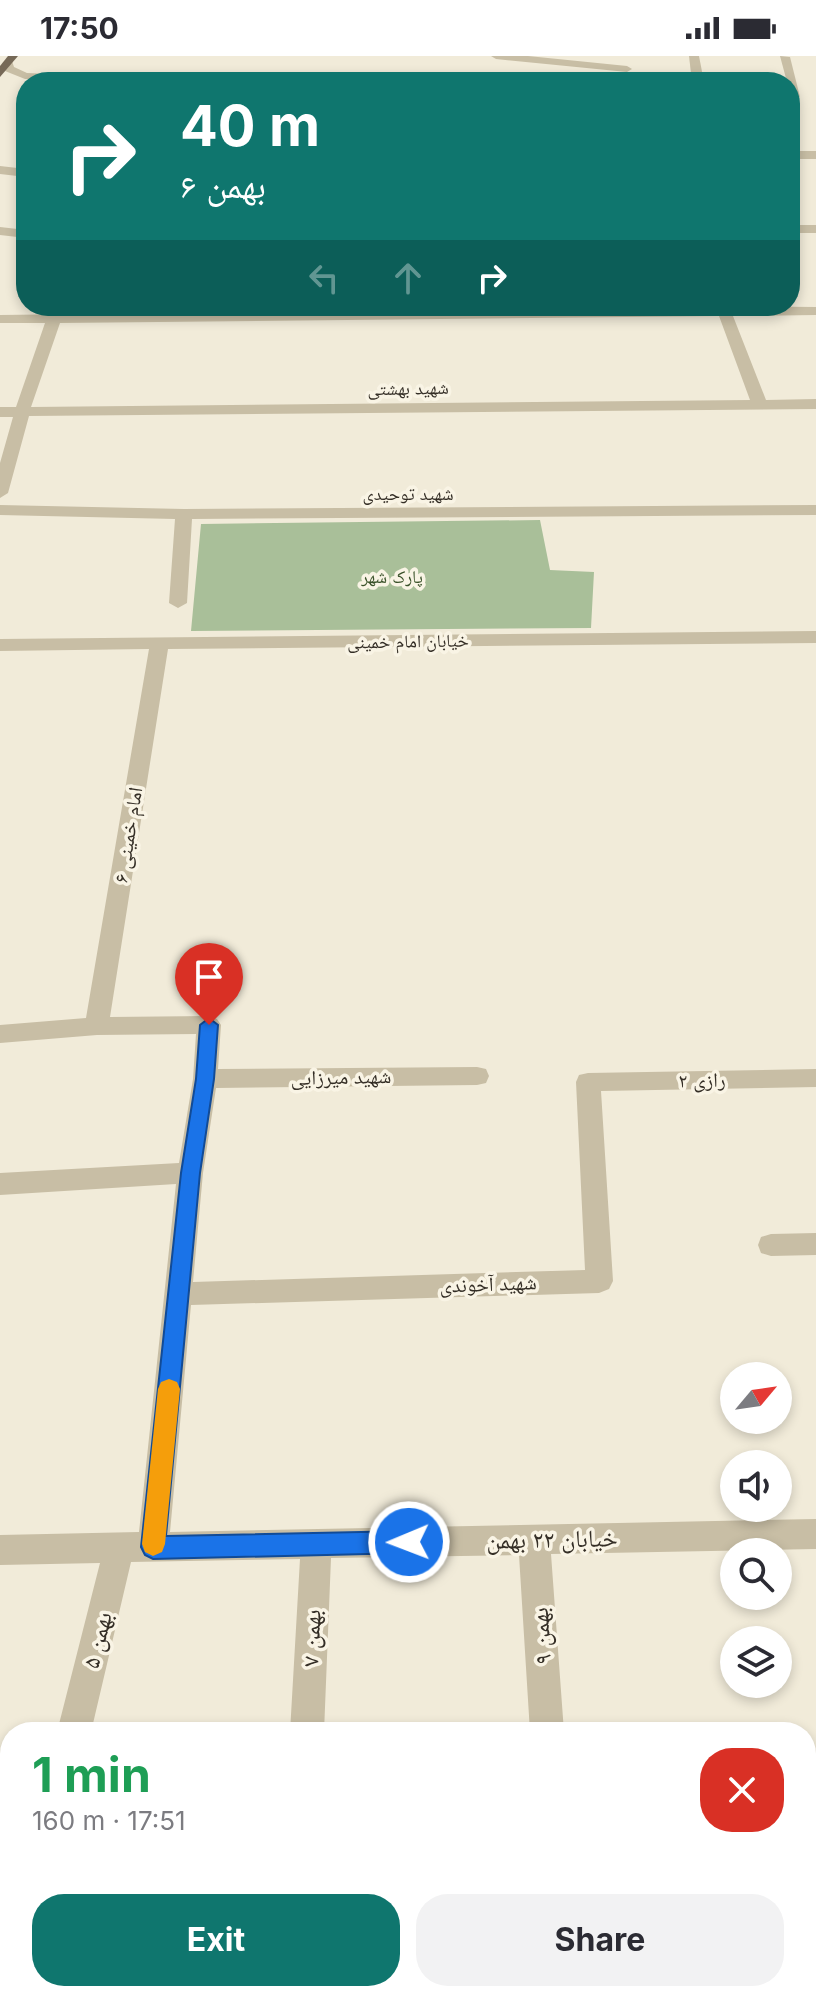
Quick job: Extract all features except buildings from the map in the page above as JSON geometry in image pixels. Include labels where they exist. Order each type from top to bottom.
[{"type":"main road","points":[[0,74],[7,61]]},
{"type":"street","points":[[496,56],[627,69]]},
{"type":"street","points":[[622,56],[628,72]]},
{"type":"street","points":[[18,319],[21,316]]},
{"type":"street","points":[[0,319],[111,316]]},
{"type":"street","points":[[727,316],[738,353],[760,405]]},
{"type":"street","points":[[0,493],[22,412],[54,318]]},
{"type":"street","name":"شهید بهشتی","points":[[0,412],[816,404]]},
{"type":"street","name":"شهید توحیدی","points":[[0,510],[184,514],[816,510]]},
{"type":"street","points":[[178,603],[184,514]]},
{"type":"street","name":"خیابان امام خمینی","points":[[0,645],[816,637]]},
{"type":"street","name":"امام خمینی ۶","points":[[97,1026],[159,644]]},
{"type":"street","points":[[0,1034],[97,1026],[209,1025],[205,1079],[190,1173],[153,1547]]},
{"type":"street","name":"شهید میرزایی","points":[[205,1079],[477,1076]]},
{"type":"street","name":"رازی ۲","points":[[588,1082],[816,1078]]},
{"type":"street","name":"شهید آخوندی","points":[[179,1294],[599,1281],[588,1082]]},
{"type":"street","points":[[0,1184],[190,1173]]},
{"type":"street","points":[[771,1245],[816,1244]]},
{"type":"street","name":"خیابان ۲۲ بهمن","points":[[0,1550],[816,1534]]},
{"type":"street","name":"بهمن ۹","points":[[534,1540],[546,1722]]},
{"type":"street","name":"بهمن ۷","points":[[307,1722],[316,1544]]},
{"type":"street","name":"بهمن ۵","points":[[76,1722],[119,1548]]},
{"type":"green space","name":"پارک شهر","points":[[540,520],[550,570],[594,572],[591,628],[191,631],[201,524]]},
{"type":"slow traffic","points":[[153,1544],[169,1389]]},
{"type":"route","points":[[209,1025],[205,1079],[190,1173],[153,1547],[409,1542]]}]
